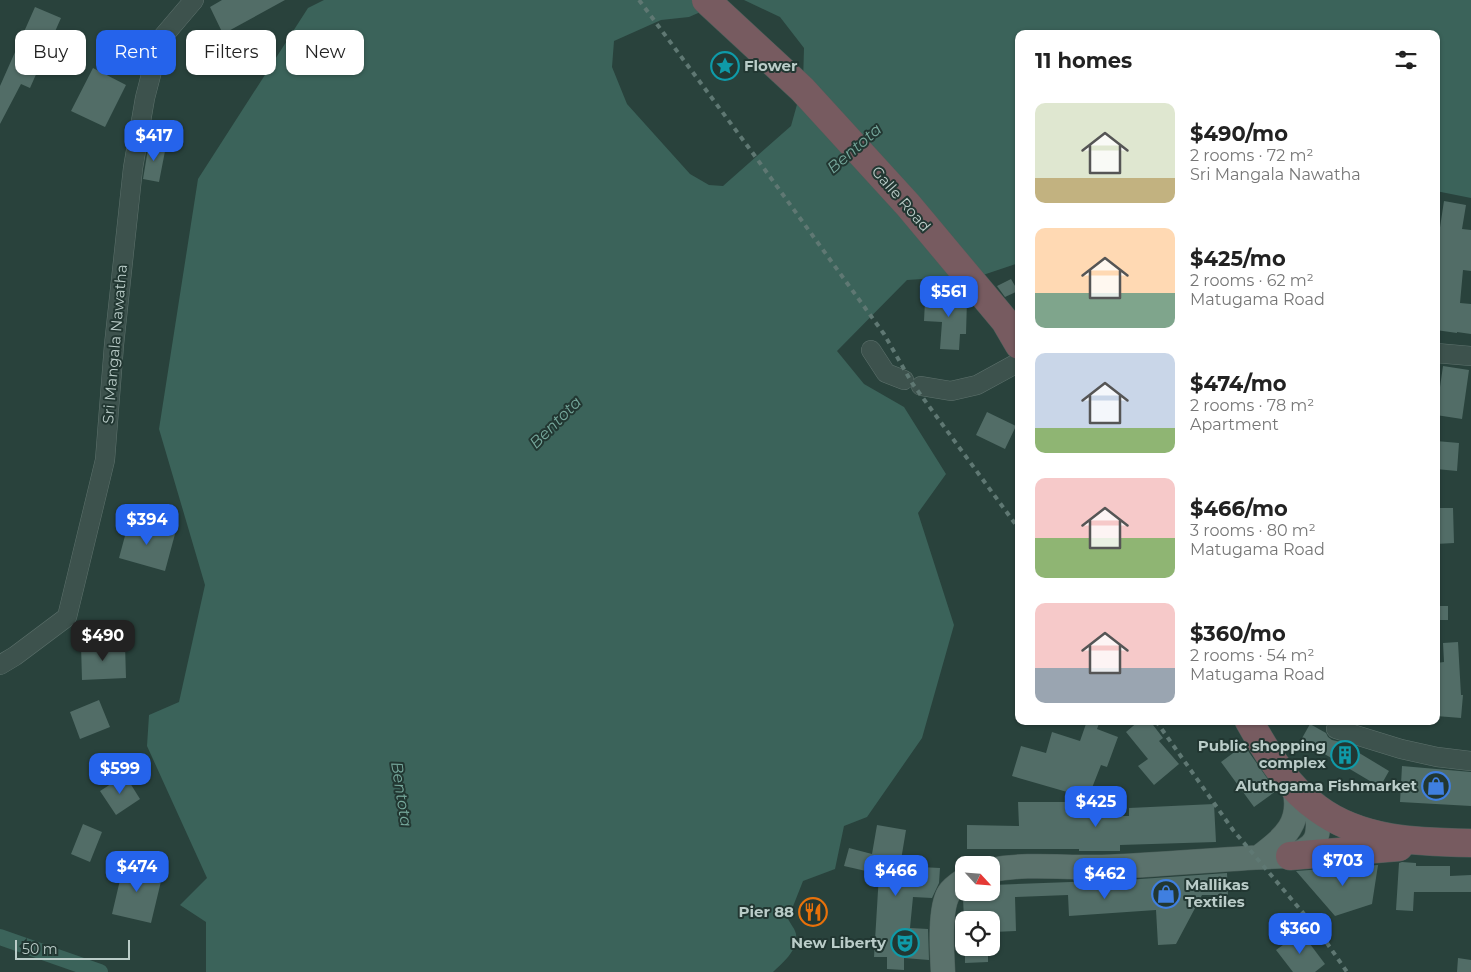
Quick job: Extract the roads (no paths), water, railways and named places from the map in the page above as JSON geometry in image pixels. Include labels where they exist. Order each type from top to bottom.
[{"type":"highway","name":"Galle Road","points":[[713,6],[802,89],[908,205],[1005,321],[1015,338]]},
{"type":"highway","points":[[1251,725],[1266,750],[1294,787],[1317,808],[1362,831],[1408,841],[1458,843]]},
{"type":"highway","points":[[1290,856],[1458,843]]},
{"type":"main road","points":[[1258,857],[1277,843],[1292,826],[1296,811],[1294,787]]},
{"type":"main road","points":[[1000,869],[1021,866],[1088,868],[1159,865],[1290,856],[1307,850],[1315,840],[1318,828],[1317,808]]},
{"type":"main road","points":[[943,972],[942,937],[944,906],[948,894],[955,888]]},
{"type":"street","name":"Sri Mangala Nawatha","points":[[0,665],[16,656],[67,617],[105,460],[114,345],[133,168],[145,98],[160,40],[194,0]]},
{"type":"street","points":[[871,350],[886,373],[912,383],[951,391],[977,385],[1015,364]]},
{"type":"street","points":[[1440,353],[1471,356]]},
{"type":"street","points":[[1336,729],[1401,749],[1437,757],[1471,761]]},
{"type":"water","name":"Bentota","points":[[324,0],[728,0],[689,17],[661,20],[614,41],[612,67],[627,104],[690,174],[709,185],[723,186],[791,126],[803,83],[804,48],[780,17],[744,0],[1471,0],[1471,198],[1440,192],[1440,30],[1015,30],[1015,264],[983,275],[907,280],[837,351],[864,384],[904,407],[946,474],[918,513],[954,625],[922,738],[867,817],[844,826],[835,869],[803,881],[788,919],[796,934],[796,940],[793,950],[786,960],[773,972],[206,972],[206,922],[180,905],[207,878],[147,746],[149,715],[179,702],[205,585],[159,429],[198,179],[265,75],[276,75],[276,58],[286,42],[286,75],[364,75],[364,30],[294,30],[308,8]]},
{"type":"waterway","points":[[0,937],[100,972]]},
{"type":"railway","points":[[639,0],[884,334],[912,383],[1015,524]]},
{"type":"railway","points":[[1159,725],[1233,830],[1320,933],[1347,972]]},
{"type":"place","name":"Flower","points":[[725,66]]},
{"type":"place","name":"Public shopping complex","points":[[1345,755]]},
{"type":"place","name":"Aluthgama Fishmarket","points":[[1436,786]]},
{"type":"place","name":"Mallikas Textiles","points":[[1166,894]]},
{"type":"place","name":"Pier 88","points":[[813,912]]},
{"type":"place","name":"New Liberty","points":[[905,943]]}]
